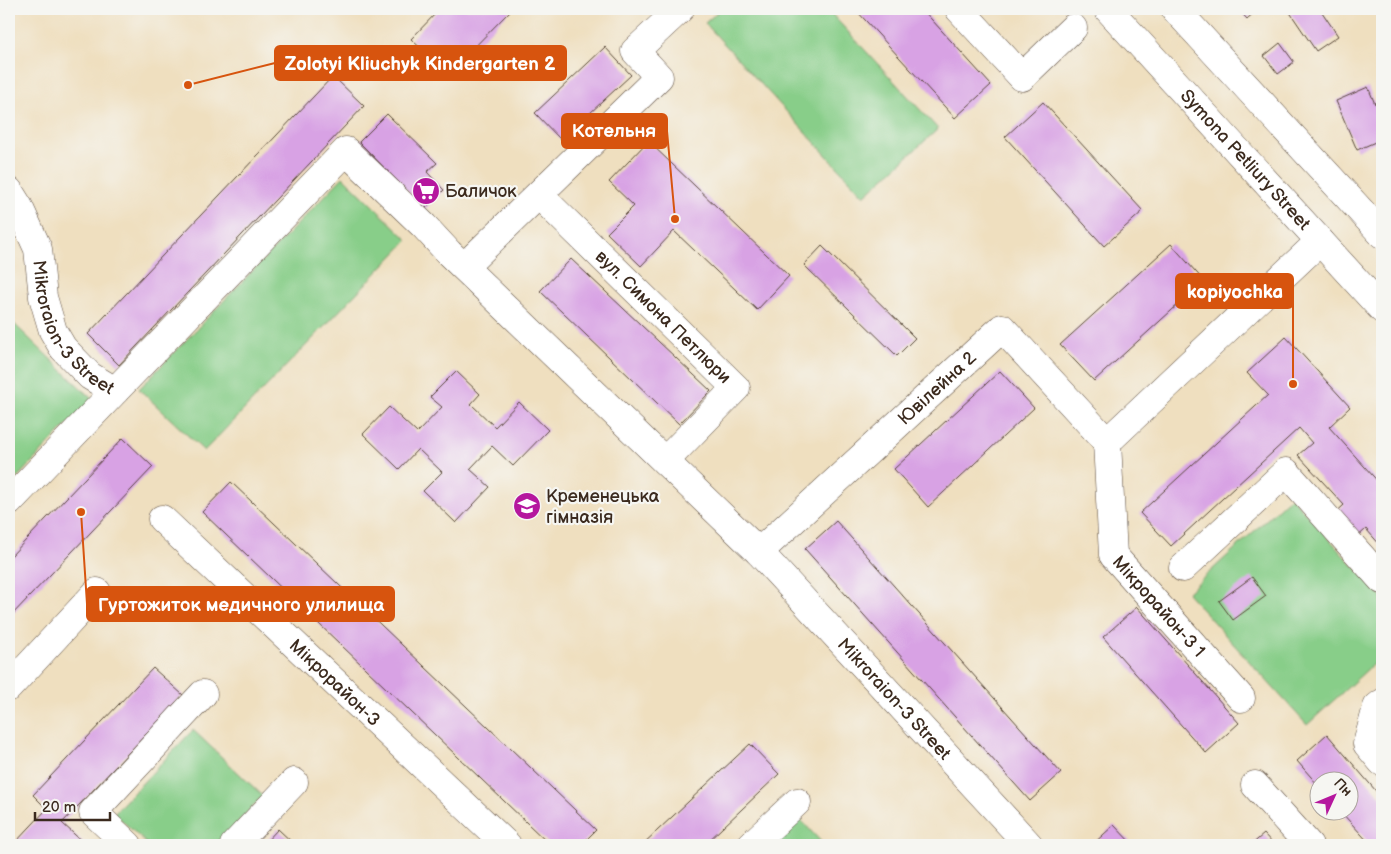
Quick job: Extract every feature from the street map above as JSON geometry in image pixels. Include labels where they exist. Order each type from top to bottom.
[{"type":"main road","points":[[456,260],[539,196],[659,77],[635,52],[680,9]]},
{"type":"main road","points":[[959,9],[1022,78],[1073,28]]},
{"type":"main road","name":"Symona Petliury Street","points":[[1108,9],[1382,309]]},
{"type":"main road","points":[[1175,9],[1382,234]]},
{"type":"main road","name":"Mikroraion-3 Street","points":[[14,199],[38,249],[43,297],[52,331],[63,348],[90,376],[115,391],[346,151],[424,226],[456,260],[759,552],[1029,845]]},
{"type":"main road","name":"вул. Симона Петлюри","points":[[539,196],[736,388],[665,461]]},
{"type":"main road","points":[[1107,442],[1320,241]]},
{"type":"main road","name":"Ювілейна 2","points":[[759,552],[1002,328],[1107,442]]},
{"type":"main road","points":[[9,502],[115,391]]},
{"type":"main road","name":"Мікрорайон-3 1","points":[[1107,442],[1113,555],[1241,698]]},
{"type":"main road","points":[[1183,568],[1286,472],[1382,580]]},
{"type":"main road","name":"Мікрорайон-3","points":[[162,520],[507,845]]},
{"type":"main road","points":[[9,687],[97,592]]},
{"type":"main road","points":[[128,845],[93,812],[203,694]]},
{"type":"main road","points":[[1382,703],[1377,707],[1367,744],[1382,762]]},
{"type":"main road","points":[[234,845],[294,782]]},
{"type":"main road","points":[[1254,785],[1309,845]]},
{"type":"main road","points":[[752,845],[797,802]]},
{"type":"green space","points":[[721,9],[827,9],[938,129],[864,196],[705,23]]},
{"type":"green space","points":[[343,177],[408,240],[204,451],[139,389]]},
{"type":"green space","points":[[9,319],[92,399],[9,486]]},
{"type":"green space","points":[[1291,497],[1382,597],[1382,656],[1307,725],[1187,593]]},
{"type":"green space","points":[[193,730],[263,796],[216,845],[148,845],[114,813]]},
{"type":"green space","points":[[799,818],[824,845],[770,845]]},
{"type":"building","points":[[437,9],[512,9],[448,74],[411,39],[439,10]]},
{"type":"building","points":[[855,9],[922,9],[991,85],[955,118]]},
{"type":"building","points":[[1238,9],[1258,9],[1247,19]]},
{"type":"building","points":[[1293,9],[1320,9],[1338,36],[1316,51],[1289,11]]},
{"type":"building","points":[[1280,43],[1294,62],[1278,74],[1264,56]]},
{"type":"building","points":[[605,47],[631,75],[561,140],[535,113]]},
{"type":"building","points":[[333,76],[364,106],[119,365],[88,334]]},
{"type":"building","points":[[1368,87],[1375,104],[1382,101],[1382,139],[1357,150],[1336,101]]},
{"type":"building","points":[[1043,102],[1143,211],[1104,246],[1005,137]]},
{"type":"building","points":[[387,114],[437,163],[427,172],[444,190],[425,209],[359,142]]},
{"type":"building","points":[[648,141],[789,276],[757,310],[674,231],[641,266],[607,233],[634,206],[609,182]]},
{"type":"building","points":[[1171,244],[1204,281],[1094,381],[1060,345]]},
{"type":"building","points":[[822,246],[915,338],[897,356],[804,265]]},
{"type":"building","points":[[571,259],[711,391],[679,424],[540,291]]},
{"type":"building","points":[[1286,337],[1350,407],[1329,427],[1382,486],[1382,547],[1366,529],[1354,540],[1332,516],[1344,505],[1298,455],[1312,443],[1299,428],[1171,546],[1140,513],[1268,395],[1247,373]]},
{"type":"building","points":[[456,371],[480,394],[471,404],[495,427],[519,402],[548,430],[513,466],[492,446],[470,469],[490,487],[456,523],[423,491],[442,472],[418,449],[399,469],[363,434],[389,407],[417,433],[442,407],[430,397]]},
{"type":"building","points":[[1000,371],[1034,408],[928,507],[894,469]]},
{"type":"building","points":[[123,438],[153,467],[9,618],[9,558]]},
{"type":"building","points":[[231,482],[596,830],[581,845],[550,845],[202,512]]},
{"type":"building","points":[[836,521],[1061,773],[1030,801],[805,549]]},
{"type":"building","points":[[1252,577],[1266,596],[1233,620],[1219,601]]},
{"type":"building","points":[[1137,607],[1239,723],[1206,753],[1103,637]]},
{"type":"building","points":[[153,668],[183,695],[62,823],[86,845],[13,845],[47,809],[33,795]]},
{"type":"building","points":[[1327,734],[1382,798],[1382,845],[1371,845],[1350,822],[1358,822],[1358,772],[1308,772],[1308,774],[1297,761]]},
{"type":"building","points":[[750,744],[779,774],[704,845],[642,845]]},
{"type":"building","points":[[1114,825],[1133,845],[1092,845]]},
{"type":"building","points":[[278,829],[295,845],[263,845]]},
{"type":"building","points":[[1264,834],[1274,845],[1251,845]]},
{"type":"place","name":"Zolotyi Kliuchyk Kindergarten 2","points":[[188,85]]},
{"type":"place","name":"Баличок","points":[[426,191]]},
{"type":"place","name":"Котельня","points":[[675,219]]},
{"type":"place","name":"kopiyochka","points":[[1293,384]]},
{"type":"place","name":"Кременецька гімназія","points":[[527,506]]},
{"type":"place","name":"Гуртожиток медичного улилища","points":[[81,512]]}]
